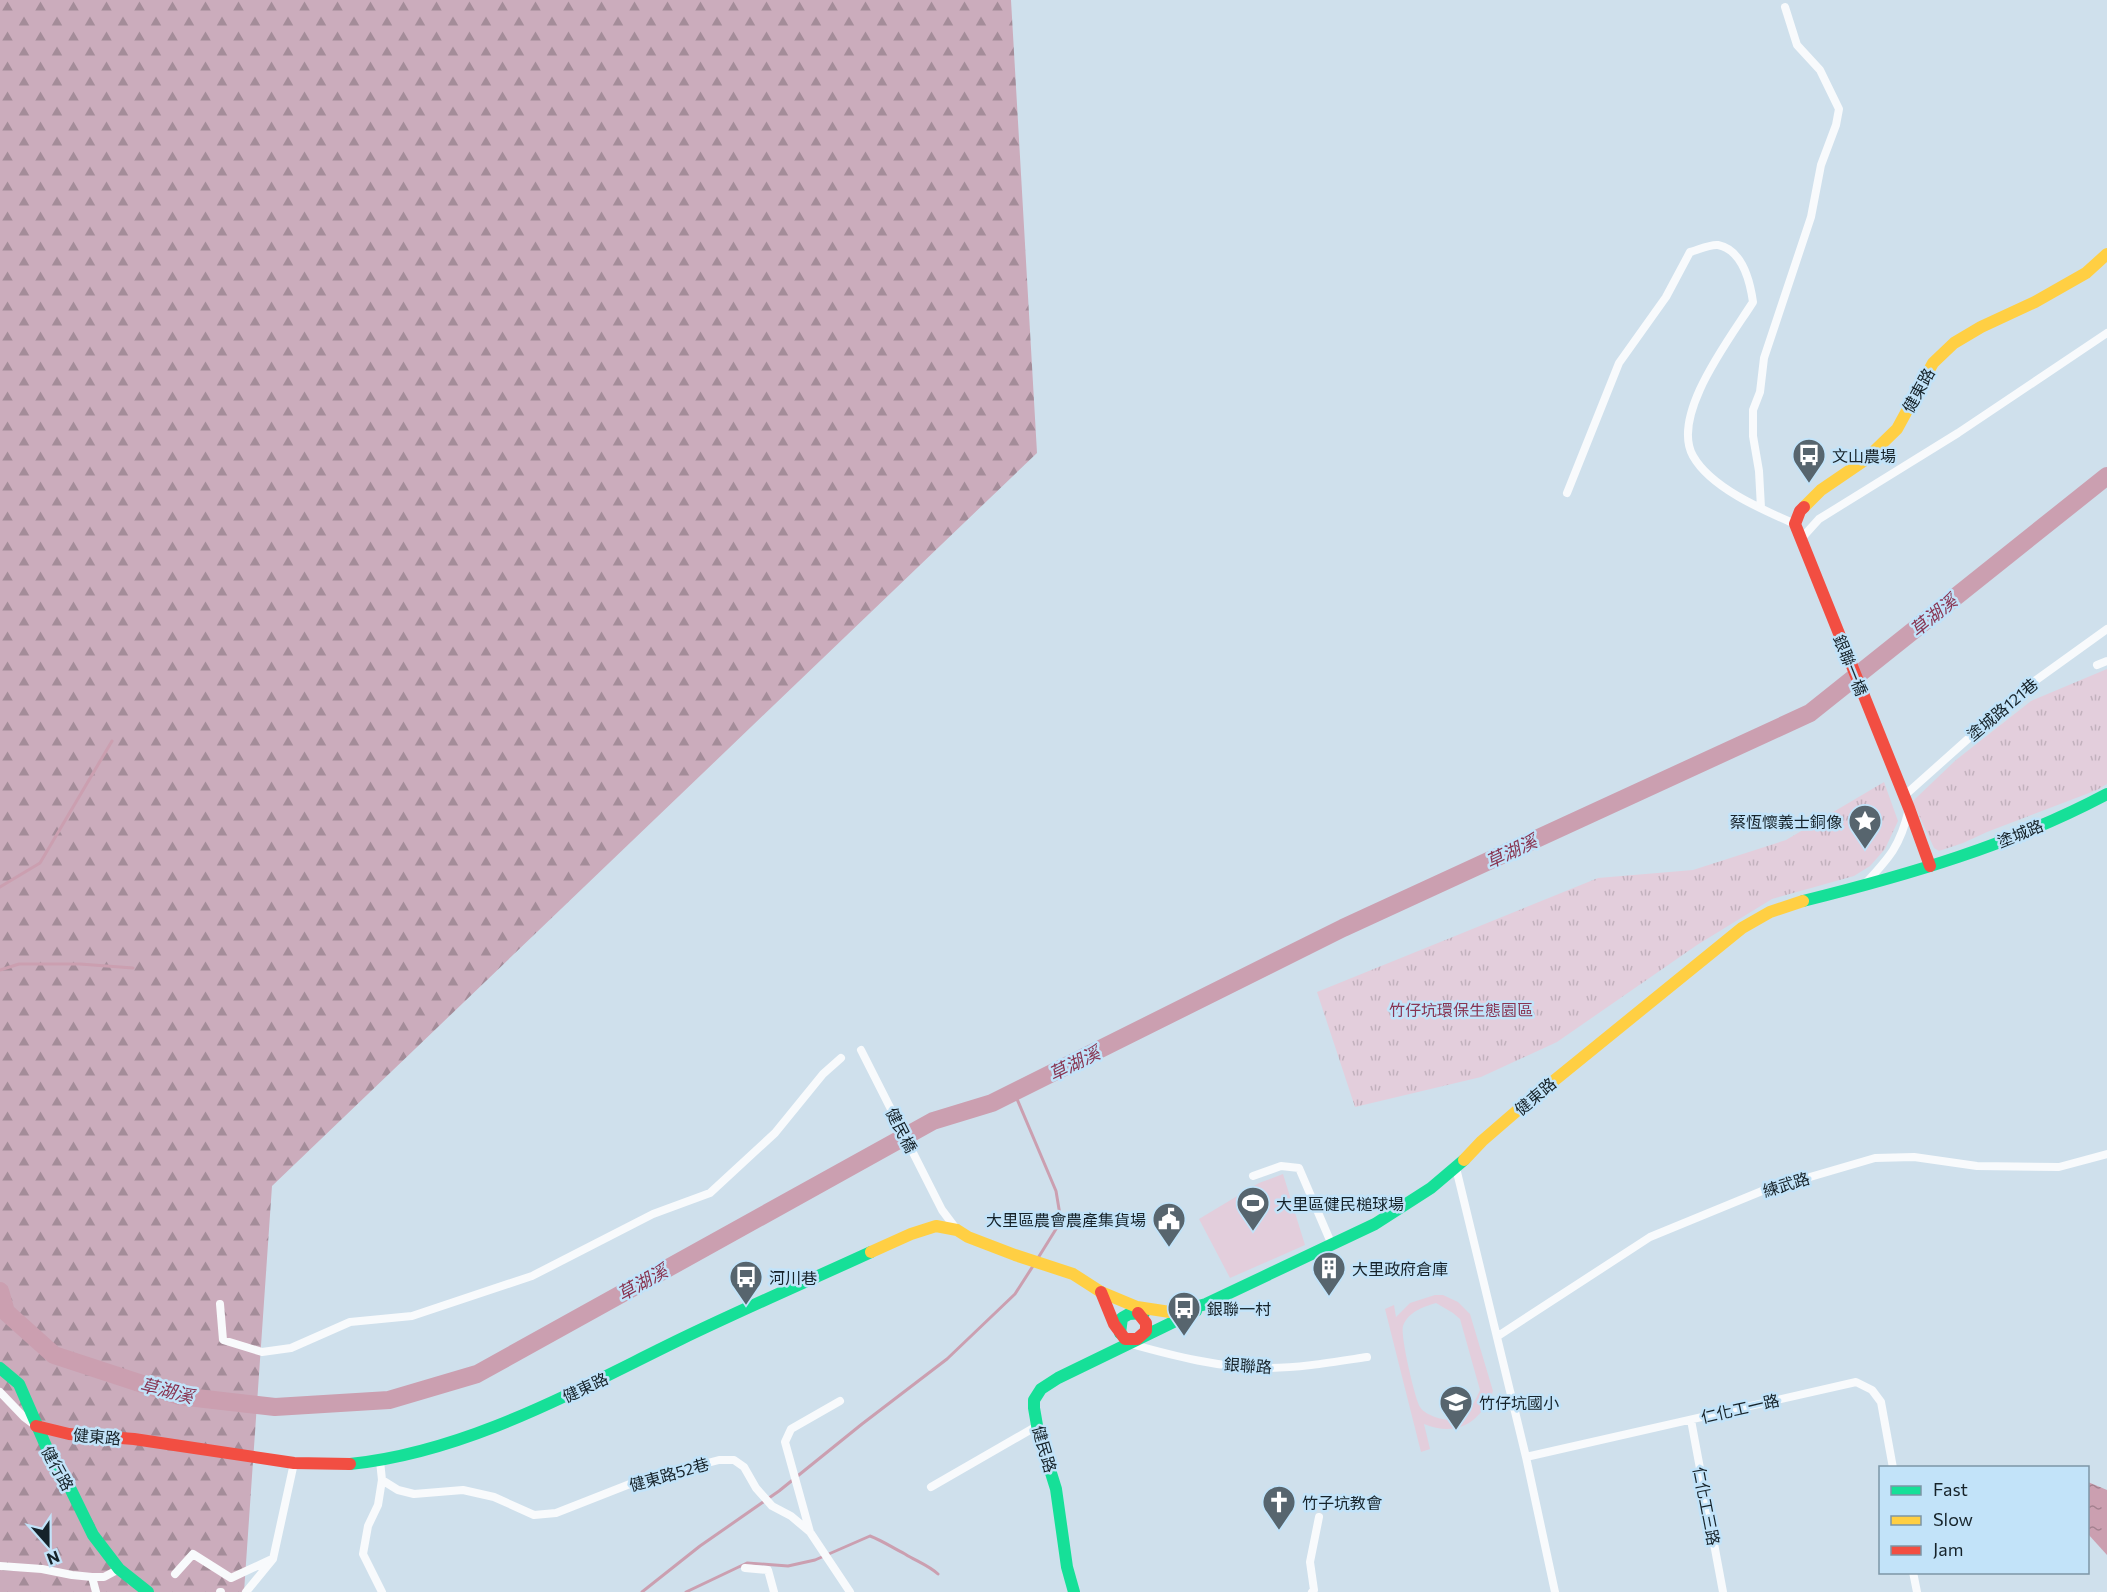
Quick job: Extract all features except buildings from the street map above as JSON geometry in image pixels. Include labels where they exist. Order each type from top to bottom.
[{"type":"street","points":[[1761,508],[1759,471],[1753,436],[1753,410],[1760,392],[1764,358],[1811,217],[1821,165],[1836,125],[1839,109],[1821,70],[1797,45],[1785,7]]},
{"type":"street","points":[[1567,493],[1619,363],[1666,297],[1690,252],[1716,244],[1733,251],[1740,261],[1750,285],[1753,302],[1720,352],[1696,397],[1690,414],[1687,434],[1693,455],[1714,480],[1743,500],[1795,524],[1800,540]]},
{"type":"street","name":"健東路","points":[[1795,524],[1800,511],[1807,503],[1842,474],[1865,460],[1897,429],[1933,363],[1954,343],[2086,273],[2107,254]]},
{"type":"street","points":[[1800,540],[1818,519],[1958,433],[2107,333]]},
{"type":"street","name":"銀聯一橋","points":[[1800,540],[1903,793]]},
{"type":"street","name":"塗城路121巷","points":[[1903,793],[2025,687],[2107,629]]},
{"type":"street","points":[[2097,665],[2107,661]]},
{"type":"street","points":[[1903,793],[1930,866]]},
{"type":"street","name":"塗城路","points":[[1930,866],[1985,847],[2107,794]]},
{"type":"street","points":[[1861,888],[1896,848],[1909,808]]},
{"type":"street","name":"健東路","points":[[1138,1314],[1183,1311],[1206,1304],[1391,1215],[1456,1168],[1482,1141],[1519,1109],[1762,914],[1792,904],[1861,888],[1930,866]]},
{"type":"street","name":"健民橋","points":[[861,1050],[942,1210],[957,1230]]},
{"type":"street","points":[[220,1304],[223,1340],[262,1352],[291,1348],[350,1322],[412,1316],[532,1276],[653,1214],[710,1193],[775,1133],[824,1074],[841,1058]]},
{"type":"street","name":"練武路","points":[[1498,1336],[1650,1237],[1762,1191],[1875,1158],[1914,1157],[1977,1166],[2059,1167],[2107,1154]]},
{"type":"street","points":[[1253,1176],[1281,1166],[1299,1168],[1332,1245]]},
{"type":"street","points":[[1456,1168],[1498,1336],[1555,1592]]},
{"type":"street","name":"健東路","points":[[36,1426],[69,1434],[134,1439],[294,1463],[340,1465],[380,1461],[476,1433],[570,1395],[681,1339],[911,1234],[936,1226],[957,1230],[968,1237],[1074,1274],[1101,1292],[1137,1307],[1160,1312]]},
{"type":"street","points":[[1101,1292],[1117,1329],[1125,1339],[1135,1341],[1148,1328],[1145,1319],[1138,1314],[1131,1313],[1124,1316],[1117,1329],[1110,1345],[1101,1356]]},
{"type":"street","name":"健東路","points":[[1135,1341],[1179,1322],[1206,1304]]},
{"type":"street","name":"健民路","points":[[1074,1592],[1065,1566],[1057,1490],[1037,1426],[1034,1400],[1039,1390],[1052,1380],[1135,1341]]},
{"type":"street","name":"銀聯路","points":[[1135,1341],[1180,1356],[1245,1367],[1279,1367],[1367,1357]]},
{"type":"street","name":"健行路","points":[[0,1368],[19,1384],[52,1460],[70,1488],[93,1535],[119,1569],[148,1592]]},
{"type":"street","name":"仁化工一路","points":[[1526,1456],[1856,1382],[1872,1390],[1881,1402],[1893,1466]]},
{"type":"street","name":"健行路","points":[[0,1392],[24,1418],[36,1426]]},
{"type":"street","points":[[840,1401],[791,1429],[785,1442],[810,1532],[850,1592]]},
{"type":"street","name":"仁化工三路","points":[[1691,1420],[1724,1592]]},
{"type":"street","points":[[931,1487],[1037,1426]]},
{"type":"street","name":"健東路52巷","points":[[382,1480],[398,1490],[414,1494],[463,1490],[494,1497],[534,1515],[556,1513],[635,1482],[719,1460],[734,1460],[744,1467],[756,1488],[772,1506],[791,1516],[810,1532]]},
{"type":"street","points":[[380,1461],[382,1480],[378,1505],[368,1526],[363,1554],[382,1592]]},
{"type":"street","points":[[246,1592],[273,1559],[294,1463]]},
{"type":"street","points":[[1319,1517],[1310,1562],[1313,1588],[1321,1592]]},
{"type":"street","points":[[175,1574],[193,1554],[231,1578],[273,1559]]},
{"type":"street","points":[[0,1566],[42,1569],[92,1577],[104,1577],[119,1569]]},
{"type":"street","points":[[745,1568],[768,1570],[774,1592]]},
{"type":"street","points":[[1913,1574],[1917,1592]]},
{"type":"street","points":[[92,1577],[96,1592]]},
{"type":"green space","points":[[0,0],[1011,0],[1037,453],[272,1186],[244,1592],[0,1592]]},
{"type":"green space","points":[[2107,669],[2107,784],[1963,843],[1939,851],[1934,848],[1913,802],[1915,799],[1956,760],[2031,701]]},
{"type":"green space","name":"竹仔坑環保生態園區","points":[[1884,782],[1898,821],[1885,849],[1870,866],[1854,876],[1772,899],[1697,945],[1557,1042],[1481,1077],[1355,1107],[1317,992],[1598,878],[1693,870],[1786,840]]},
{"type":"green space","name":"大里區健民槌球場","points":[[1283,1174],[1305,1245],[1230,1278],[1199,1219],[1259,1183]]},
{"type":"green space","points":[[1435,1295],[1443,1295],[1458,1302],[1470,1314],[1493,1391],[1481,1412],[1466,1425],[1446,1429],[1424,1424],[1430,1449],[1421,1452],[1385,1309],[1394,1305],[1396,1317],[1410,1303]],"holes":[[[1436,1303],[1460,1319],[1480,1390],[1464,1415],[1451,1420],[1435,1417],[1420,1407],[1408,1367],[1403,1326],[1412,1314]]]},
{"type":"water","points":[[2089,1482],[2107,1490],[2107,1555],[2089,1535]]},
{"type":"waterway","name":"草湖溪","points":[[0,1291],[6,1312],[54,1355],[179,1396],[275,1407],[389,1400],[477,1374],[933,1121],[992,1103],[1343,928],[1810,713],[2107,476]]},
{"type":"waterway","points":[[0,887],[40,863],[112,741]]},
{"type":"waterway","points":[[0,970],[19,964],[80,964],[133,968]]},
{"type":"waterway","points":[[1014,1092],[1056,1191],[1061,1221],[1038,1258]]},
{"type":"waterway","points":[[642,1592],[700,1546],[779,1491],[947,1359],[1015,1294],[1033,1266]]},
{"type":"waterway","points":[[686,1592],[747,1563],[788,1566],[815,1560],[870,1536],[938,1574]]},
{"type":"traffic: fast","points":[[1803,901],[1958,857],[2034,829],[2107,794]]},
{"type":"traffic: fast","points":[[1188,1309],[1206,1304],[1375,1224],[1431,1188],[1464,1160]]},
{"type":"traffic: fast","points":[[350,1464],[437,1447],[479,1433],[561,1398],[704,1328],[871,1252]]},
{"type":"traffic: fast","points":[[1074,1592],[1067,1567],[1056,1489],[1038,1431],[1034,1400],[1041,1389],[1058,1378],[1196,1311]]},
{"type":"traffic: fast","points":[[1120,1333],[1122,1318],[1129,1314],[1144,1313]]},
{"type":"traffic: fast","points":[[0,1368],[19,1384],[52,1460],[70,1488],[93,1535],[119,1569],[148,1592]]},
{"type":"traffic: slow","points":[[1804,507],[1821,490],[1865,460],[1897,429],[1933,363],[1954,343],[2086,273],[2107,254]]},
{"type":"traffic: slow","points":[[1464,1160],[1519,1109],[1742,928],[1770,912],[1803,901]]},
{"type":"traffic: slow","points":[[871,1252],[911,1234],[936,1226],[957,1230],[968,1237],[1015,1255],[1073,1274],[1101,1292],[1137,1307],[1170,1312],[1188,1309]]},
{"type":"traffic: jam","points":[[1804,507],[1795,524],[1930,866]]},
{"type":"traffic: jam","points":[[1101,1292],[1114,1324],[1125,1339],[1137,1339],[1146,1331],[1146,1323],[1138,1313]]},
{"type":"traffic: jam","points":[[36,1426],[69,1434],[134,1439],[294,1463],[350,1464]]},
{"type":"place","name":"文山農場","points":[[1809,484]]},
{"type":"place","name":"蔡恆懷義士銅像","points":[[1865,850]]},
{"type":"place","name":"大里區健民槌球場","points":[[1253,1232]]},
{"type":"place","name":"大里區農會農產集貨場","points":[[1169,1248]]},
{"type":"place","name":"大里政府倉庫","points":[[1329,1297]]},
{"type":"place","name":"河川巷","points":[[746,1306]]},
{"type":"place","name":"銀聯一村","points":[[1184,1337]]},
{"type":"place","name":"竹仔坑國小","points":[[1456,1431]]},
{"type":"place","name":"竹子坑教會","points":[[1279,1531]]}]
